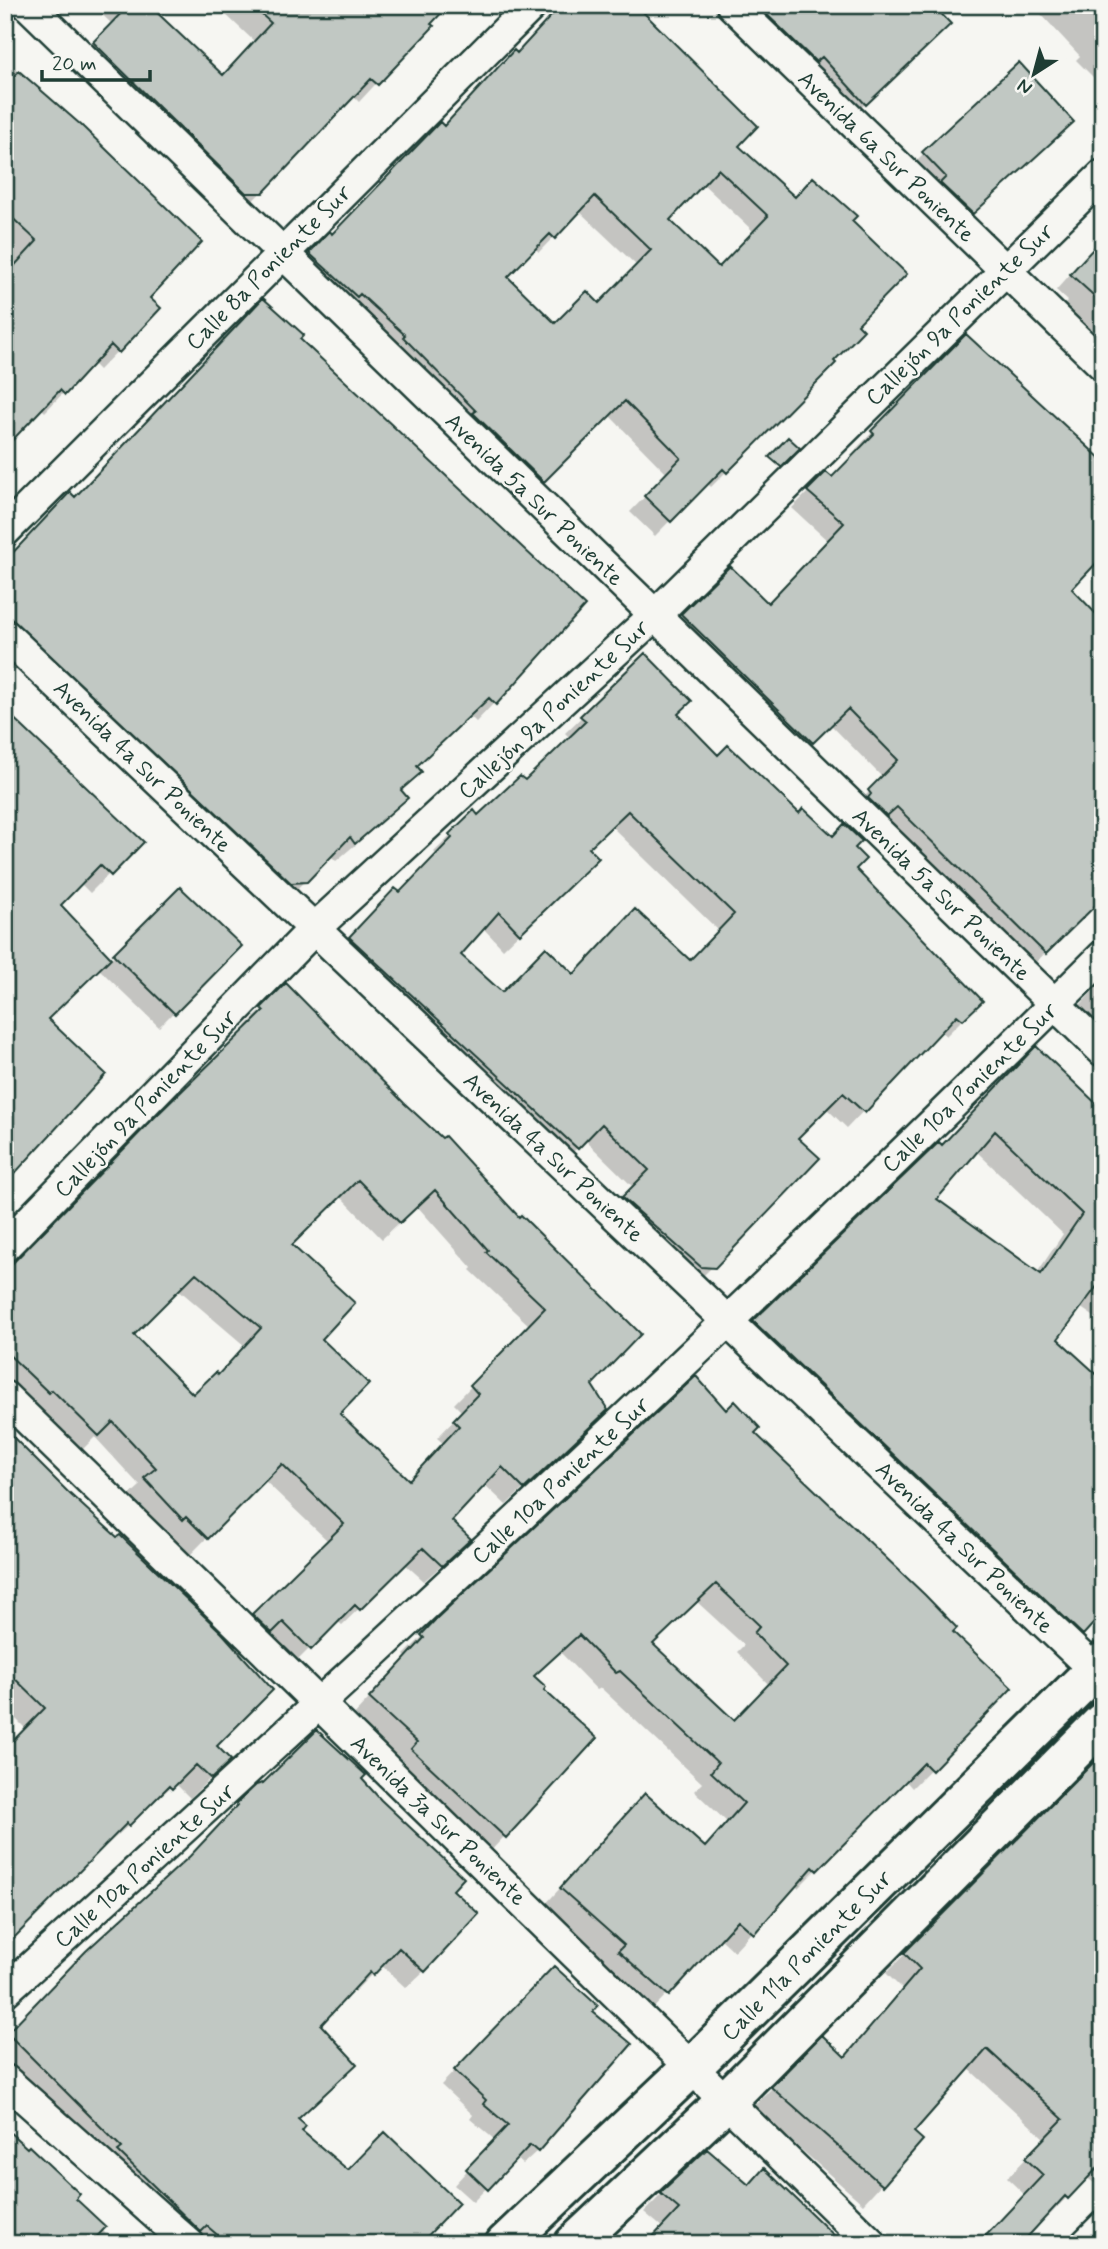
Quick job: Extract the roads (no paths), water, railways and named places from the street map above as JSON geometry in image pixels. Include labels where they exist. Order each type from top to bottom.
[{"type":"main road","name":"Calle 11a Poniente Sur","points":[[505,2244],[692,2067],[1100,1670]]},
{"type":"main road","name":"Calle 11a Poniente Sur","points":[[575,2244],[726,2101],[1103,1723]]},
{"type":"street","name":"Avenida 5a Sur Poniente","points":[[28,5],[1103,1051]]},
{"type":"street","name":"Calle 8a Poniente Sur","points":[[5,531],[532,5]]},
{"type":"street","name":"Avenida 6a Sur Poniente","points":[[732,5],[1103,365]]},
{"type":"street","name":"Callejón 9a Poniente Sur","points":[[5,1246],[314,929],[655,615],[1103,174]]},
{"type":"street","name":"Avenida 4a Sur Poniente","points":[[5,635],[728,1322],[1100,1670]]},
{"type":"street","name":"Calle 10a Poniente Sur","points":[[5,1992],[320,1705],[728,1322],[1103,956]]},
{"type":"street","name":"Avenida 3a Sur Poniente","points":[[5,1397],[872,2244]]},
{"type":"street","points":[[5,2080],[189,2244]]},
{"type":"street","points":[[1086,2244],[1103,2227]]}]
